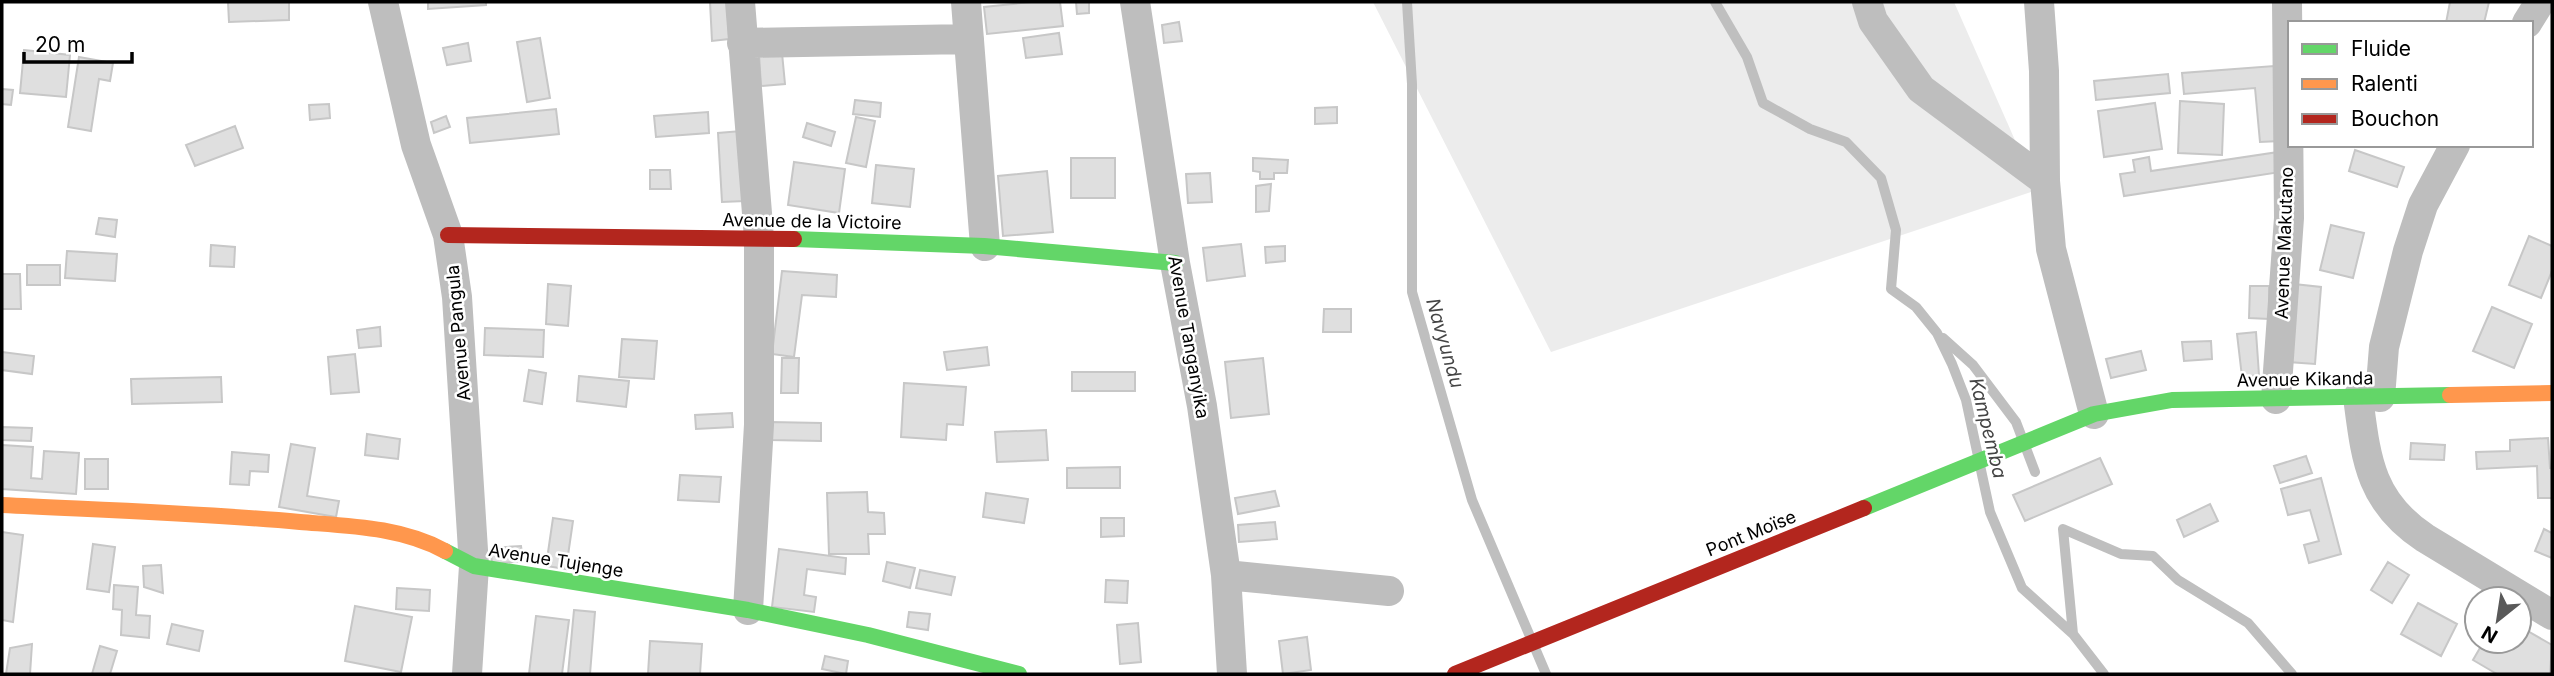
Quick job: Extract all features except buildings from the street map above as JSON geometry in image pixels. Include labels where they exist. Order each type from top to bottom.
[{"type":"street","name":"Avenue Pangula","points":[[383,2],[416,145],[448,235],[457,297],[474,566],[467,674]]},
{"type":"street","points":[[740,2],[759,238],[758,425],[748,610]]},
{"type":"street","points":[[966,2],[985,246]]},
{"type":"street","name":"Avenue Tanganyika","points":[[1135,2],[1175,263],[1202,406],[1226,575],[1232,674]]},
{"type":"street","points":[[1867,2],[1873,21],[1921,89],[2045,181]]},
{"type":"street","points":[[2039,2],[2044,71],[2045,181],[2051,249],[2094,414]]},
{"type":"street","name":"Avenue Makutano","points":[[2287,2],[2288,110]]},
{"type":"street","points":[[2528,21],[2540,2]]},
{"type":"street","points":[[742,43],[969,39]]},
{"type":"street","name":"Avenue Makutano","points":[[2276,399],[2289,218],[2288,147]]},
{"type":"street","points":[[2454,147],[2423,205],[2369,397],[2370,471],[2380,495],[2408,527],[2552,615]]},
{"type":"street","name":"Avenue de la Victoire","points":[[448,235],[602,239],[759,238],[985,246],[1175,263]]},
{"type":"street","name":"Avenue Kikanda","points":[[2061,427],[2094,414],[2172,400],[2552,393]]},
{"type":"street","name":"Pont Moïse","points":[[1455,674],[2061,427]]},
{"type":"street","name":"Avenue Tujenge","points":[[2,505],[248,517],[379,529],[433,544],[474,566],[748,610],[868,635],[1019,674]]},
{"type":"street","points":[[1226,575],[1389,591]]},
{"type":"shaded area","points":[[1373,2],[1954,2],[2037,190],[1551,352]]},
{"type":"waterway","name":"Navyundu","points":[[1407,2],[1412,84],[1412,292],[1472,500],[1546,674]]},
{"type":"waterway","name":"Kampemba","points":[[1715,2],[1747,57],[1763,103],[1810,129],[1846,142],[1881,178],[1896,230],[1891,289],[1916,307],[1937,333],[1952,364],[1966,400],[1990,512],[2022,588],[2073,634],[2104,674]]},
{"type":"waterway","points":[[1943,338],[1973,365],[2016,422],[2035,472]]},
{"type":"waterway","points":[[2073,634],[2063,529],[2121,554],[2153,556],[2178,580],[2248,623],[2292,674]]},
{"type":"traffic: fast","points":[[794,239],[984,246],[1175,263]]},
{"type":"traffic: fast","points":[[1864,508],[2094,414],[2172,400],[2450,395]]},
{"type":"traffic: fast","points":[[445,551],[474,566],[748,610],[868,635],[1019,674]]},
{"type":"traffic: slow","points":[[2450,395],[2552,393]]},
{"type":"traffic: slow","points":[[2,505],[226,516],[356,527],[393,532],[445,551]]},
{"type":"traffic: jam","points":[[448,235],[794,239]]},
{"type":"traffic: jam","points":[[1455,674],[1864,508]]}]
